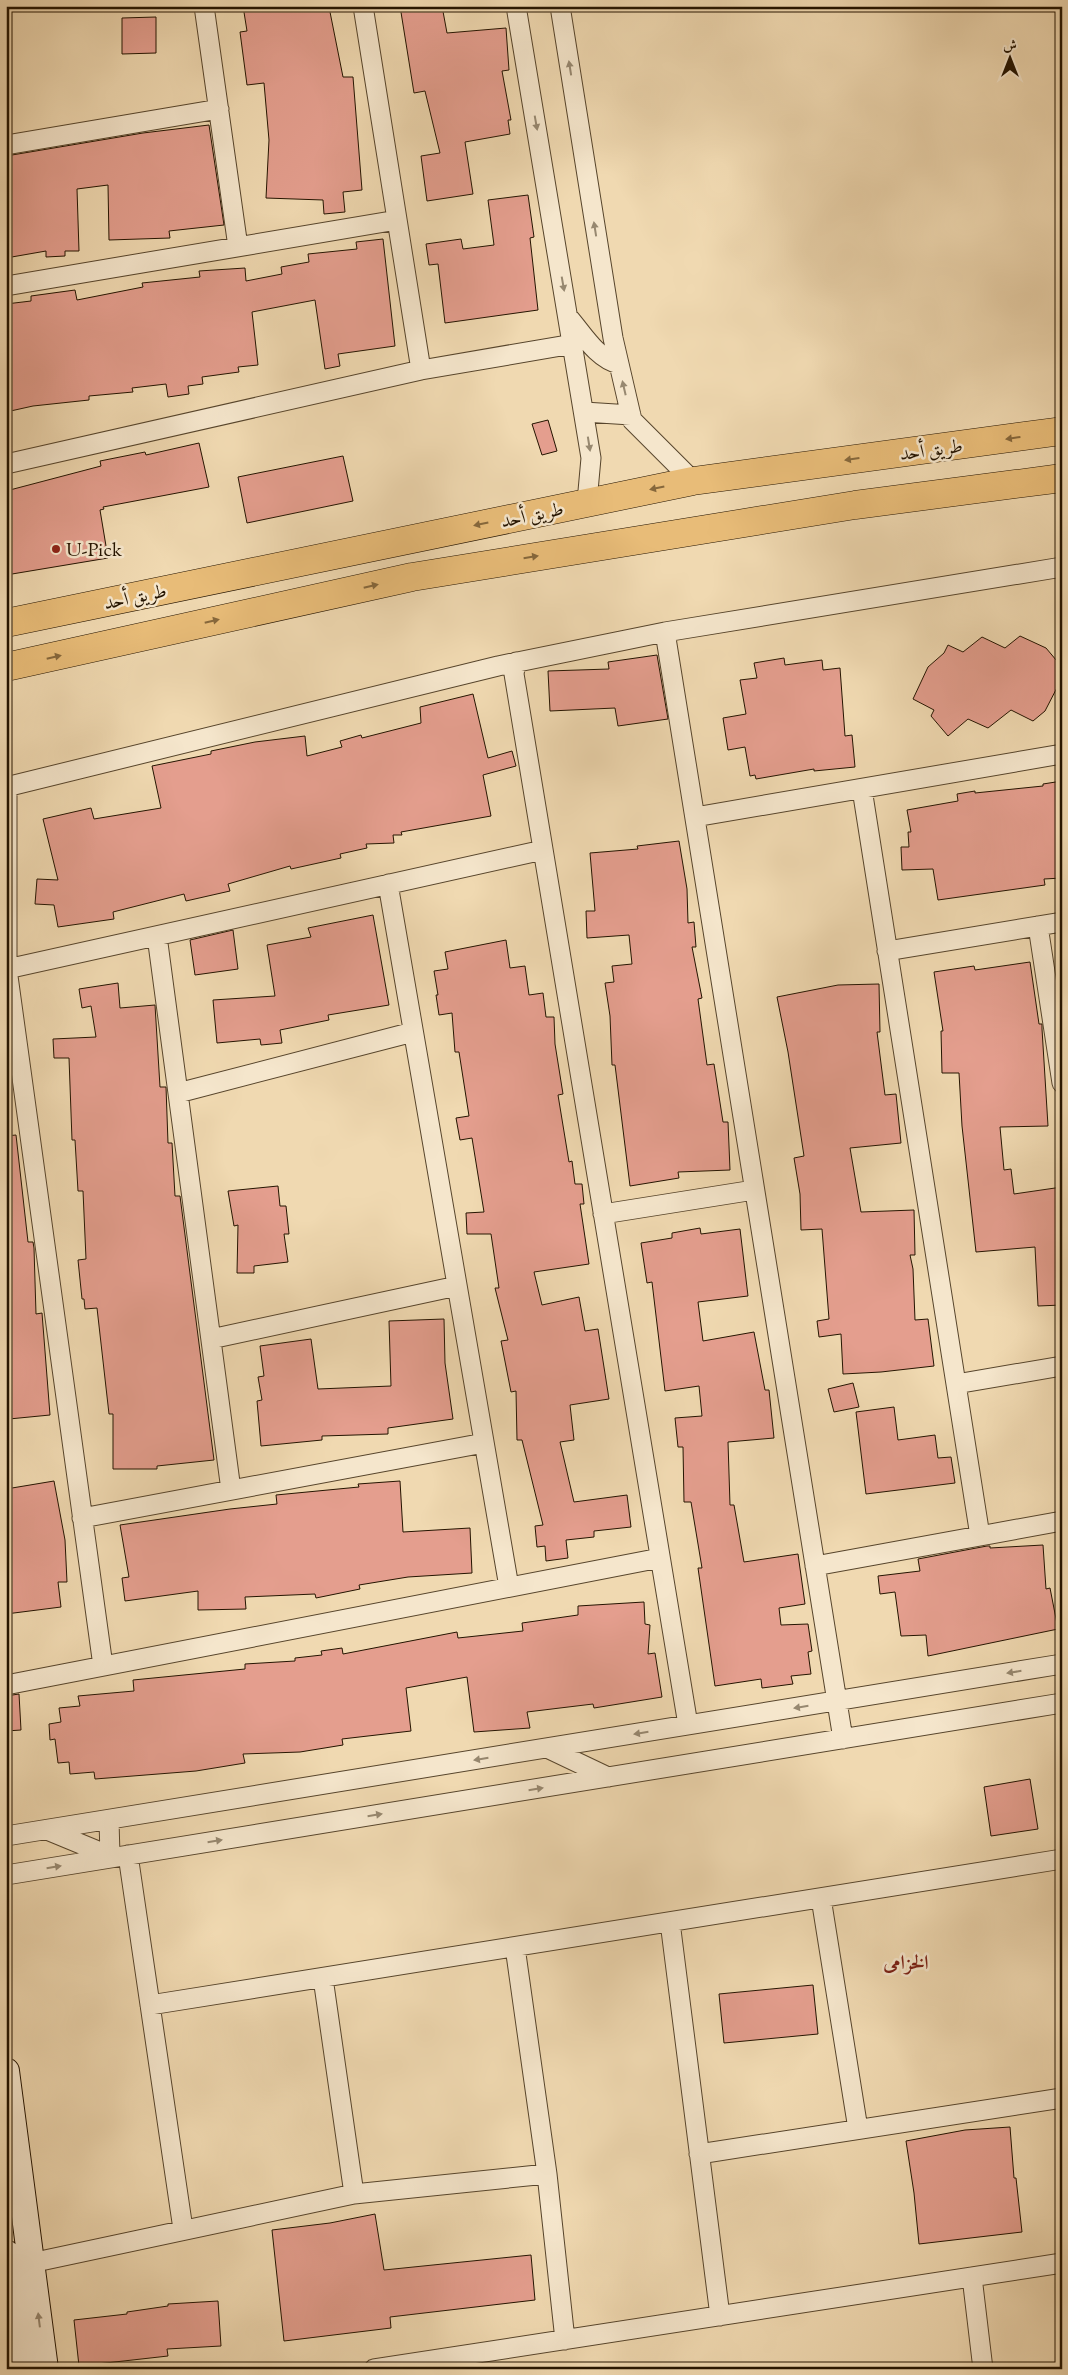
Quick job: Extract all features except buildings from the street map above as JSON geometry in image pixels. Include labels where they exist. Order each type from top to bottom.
[{"type":"main road","name":"طريق أحد","points":[[6,623],[693,481],[1062,431]]},
{"type":"main road","points":[[6,667],[412,577],[855,505],[1062,478]]},
{"type":"street","points":[[204,6],[238,247]]},
{"type":"street","points":[[363,6],[421,370]]},
{"type":"street","points":[[516,6],[591,458],[587,502]]},
{"type":"street","points":[[560,6],[613,338],[630,415],[632,420],[693,481]]},
{"type":"street","points":[[6,145],[219,109]]},
{"type":"street","points":[[6,286],[397,220]]},
{"type":"street","points":[[568,317],[595,349],[610,362],[619,364]]},
{"type":"street","points":[[6,464],[421,370],[573,344]]},
{"type":"street","points":[[584,412],[630,415]]},
{"type":"street","points":[[103,1666],[7,969],[7,787],[516,662],[665,632],[1062,567]]},
{"type":"street","points":[[665,632],[843,1739]]},
{"type":"street","points":[[516,662],[514,674],[688,1725]]},
{"type":"street","points":[[695,817],[1062,754]]},
{"type":"street","points":[[862,789],[980,1536]]},
{"type":"street","points":[[7,969],[543,850]]},
{"type":"street","points":[[388,884],[509,1587]]},
{"type":"street","points":[[888,951],[1062,922]]},
{"type":"street","points":[[1038,926],[1062,1083]]},
{"type":"street","points":[[158,936],[231,1490]]},
{"type":"street","points":[[178,1093],[413,1032]]},
{"type":"street","points":[[604,1214],[754,1190]]},
{"type":"street","points":[[211,1339],[457,1286]]},
{"type":"street","points":[[956,1384],[1062,1366]]},
{"type":"street","points":[[82,1518],[484,1443]]},
{"type":"street","points":[[815,1566],[1062,1521]]},
{"type":"street","points":[[6,1685],[660,1558]]},
{"type":"street","points":[[6,1836],[1062,1664]]},
{"type":"street","points":[[6,1875],[1062,1703]]},
{"type":"street","points":[[547,1748],[608,1777]]},
{"type":"street","points":[[47,1830],[110,1856],[110,1820]]},
{"type":"street","points":[[128,1855],[183,2229]]},
{"type":"street","points":[[150,2006],[1062,1859]]},
{"type":"street","points":[[821,1898],[858,2130]]},
{"type":"street","points":[[670,1922],[720,2316]]},
{"type":"street","points":[[515,1947],[547,2174],[565,2340]]},
{"type":"street","points":[[323,1978],[354,2194]]},
{"type":"street","points":[[6,2071],[45,2369]]},
{"type":"street","points":[[699,2154],[1062,2098]]},
{"type":"street","points":[[31,2263],[354,2194],[547,2174]]},
{"type":"street","points":[[6,2253],[21,2369]]},
{"type":"street","points":[[374,2369],[1062,2263]]},
{"type":"street","points":[[972,2277],[983,2369]]},
{"type":"place","name":"U-Pick","points":[[56,549]]},
{"type":"district","name":"الخزامى","points":[[906,1962]]}]
